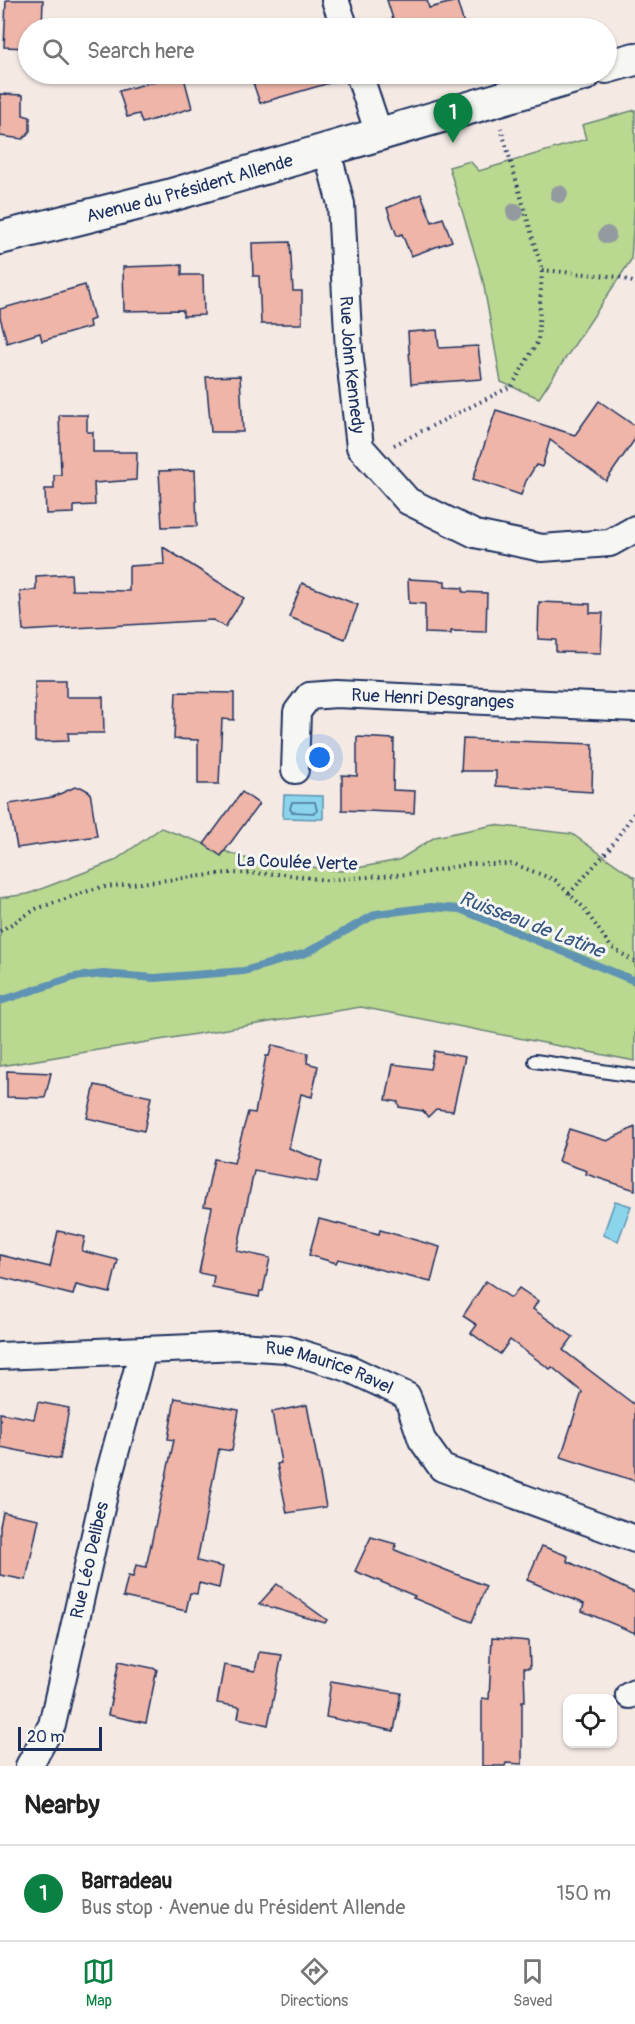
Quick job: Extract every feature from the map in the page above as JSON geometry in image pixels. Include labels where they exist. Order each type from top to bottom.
[{"type":"street","points":[[336,0],[342,18]]},
{"type":"street","points":[[617,64],[635,59]]},
{"type":"street","points":[[362,84],[379,134]]},
{"type":"street","name":"Avenue du Président Allende","points":[[0,238],[168,196],[549,84]]},
{"type":"street","name":"Rue John Kennedy","points":[[327,151],[340,204],[349,351],[360,447],[408,501],[475,534],[542,549],[610,543],[635,529]]},
{"type":"street","name":"Rue Henri Desgranges","points":[[295,770],[297,712],[309,696],[337,694],[635,708]]},
{"type":"street","name":"Rue Maurice Ravel","points":[[0,1356],[240,1346],[286,1349],[348,1368],[407,1396],[422,1440],[442,1468],[635,1539]]},
{"type":"street","name":"Rue Léo Delibes","points":[[29,1766],[52,1725],[106,1485],[144,1350]]},
{"type":"lane","points":[[535,1061],[635,1076]]},
{"type":"path","points":[[369,458],[512,386],[538,341],[542,270],[492,100]]},
{"type":"path","points":[[542,270],[620,277],[635,284]]},
{"type":"path","points":[[569,894],[609,849],[635,812]]},
{"type":"path","name":"La Coulée Verte","points":[[0,931],[36,909],[97,888],[228,873],[283,874],[326,880],[422,873],[469,864],[514,864],[555,880],[583,907],[611,947],[635,962]]},
{"type":"green space","points":[[635,110],[635,200],[631,260],[539,398],[501,382],[483,281],[449,167],[470,161],[479,171],[586,139],[582,125]]},
{"type":"green space","points":[[494,825],[572,834],[635,878],[635,1061],[361,1007],[0,1066],[0,898],[28,894],[114,861],[161,828],[244,858],[341,871],[399,860],[435,837]]},
{"type":"water","points":[[284,795],[323,796],[323,819],[283,818]]},
{"type":"water","points":[[615,1201],[631,1206],[618,1241],[603,1235]]},
{"type":"building","points":[[6,0],[43,0],[42,18],[18,18],[18,48],[4,47]]},
{"type":"building","points":[[387,0],[427,0],[429,8],[457,1],[462,18],[393,18]]},
{"type":"building","points":[[145,84],[186,84],[192,108],[142,123],[139,114],[127,117],[119,91]]},
{"type":"building","points":[[253,84],[326,84],[260,103]]},
{"type":"building","points":[[0,94],[23,95],[23,115],[30,117],[30,131],[23,139],[0,136]]},
{"type":"building","points":[[421,194],[432,222],[443,218],[452,241],[411,256],[402,234],[397,236],[387,208]]},
{"type":"building","points":[[290,242],[293,291],[302,291],[302,324],[261,324],[259,276],[253,276],[252,243]]},
{"type":"building","points":[[182,265],[182,275],[203,275],[204,315],[183,316],[183,310],[124,311],[123,267]]},
{"type":"building","points":[[85,285],[94,319],[89,321],[90,327],[42,341],[40,333],[7,343],[0,309]]},
{"type":"building","points":[[437,330],[439,348],[478,346],[482,379],[411,384],[408,332]]},
{"type":"building","points":[[240,376],[243,432],[211,432],[206,377]]},
{"type":"building","points":[[599,401],[635,426],[635,439],[606,481],[550,440],[542,467],[536,465],[521,495],[473,479],[496,410],[575,435]]},
{"type":"building","points":[[59,415],[87,415],[87,432],[93,432],[93,452],[137,452],[136,480],[94,483],[95,505],[74,506],[74,513],[46,514],[45,489],[54,489],[54,475],[61,475]]},
{"type":"building","points":[[195,470],[197,526],[162,527],[159,471]]},
{"type":"building","points":[[163,547],[244,598],[225,627],[213,620],[23,631],[20,591],[36,590],[36,576],[71,574],[72,590],[129,591],[129,566],[164,564]]},
{"type":"building","points":[[408,579],[445,581],[445,587],[463,588],[463,592],[487,593],[486,632],[425,633],[425,604],[409,603]]},
{"type":"building","points":[[302,583],[358,605],[345,639],[289,617]]},
{"type":"building","points":[[539,602],[590,604],[590,613],[603,613],[601,653],[556,652],[556,640],[538,639]]},
{"type":"building","points":[[35,680],[66,680],[66,697],[103,697],[104,733],[68,733],[69,741],[35,742]]},
{"type":"building","points":[[176,692],[234,693],[234,720],[222,719],[219,784],[198,784],[198,740],[174,739]]},
{"type":"building","points":[[357,737],[394,739],[393,790],[415,791],[414,813],[342,810],[342,775],[357,776]]},
{"type":"building","points":[[463,739],[593,744],[592,792],[496,786],[496,771],[461,771]]},
{"type":"building","points":[[75,787],[81,787],[90,792],[97,836],[17,848],[9,804],[53,797]]},
{"type":"building","points":[[242,792],[259,804],[221,856],[204,844]]},
{"type":"building","points":[[272,1045],[308,1053],[307,1063],[318,1066],[312,1097],[301,1094],[289,1148],[322,1161],[317,1182],[254,1171],[237,1251],[270,1258],[263,1291],[260,1291],[259,1297],[212,1288],[214,1276],[199,1273],[212,1207],[204,1206],[214,1159],[234,1163],[248,1112],[255,1113],[266,1056],[269,1056]]},
{"type":"building","points":[[434,1051],[465,1057],[453,1111],[436,1109],[428,1117],[423,1111],[399,1107],[398,1102],[386,1100],[393,1064],[430,1069]]},
{"type":"building","points":[[7,1071],[51,1073],[45,1098],[7,1097]]},
{"type":"building","points":[[95,1085],[151,1097],[144,1131],[87,1118]]},
{"type":"building","points":[[635,1127],[635,1190],[586,1174],[587,1171],[558,1161],[569,1129],[607,1141]]},
{"type":"building","points":[[319,1219],[379,1234],[380,1230],[440,1247],[431,1282],[338,1259],[336,1263],[309,1255]]},
{"type":"building","points":[[58,1231],[85,1237],[82,1251],[118,1260],[110,1293],[76,1285],[73,1295],[0,1277],[0,1255],[50,1267]]},
{"type":"building","points":[[486,1281],[511,1298],[519,1288],[538,1301],[533,1309],[573,1337],[563,1350],[635,1405],[635,1481],[561,1457],[582,1392],[552,1367],[550,1369],[510,1340],[500,1354],[471,1333],[477,1325],[463,1316]]},
{"type":"building","points":[[175,1398],[239,1410],[232,1451],[219,1449],[197,1561],[223,1567],[219,1588],[199,1583],[197,1594],[190,1593],[186,1611],[123,1597],[128,1576],[133,1577],[136,1565],[146,1567],[174,1440],[168,1439]]},
{"type":"building","points":[[38,1402],[69,1408],[60,1459],[0,1447],[0,1413],[34,1419]]},
{"type":"building","points":[[307,1405],[326,1507],[287,1513],[277,1464],[281,1463],[272,1412]]},
{"type":"building","points":[[3,1512],[39,1519],[26,1580],[0,1575],[0,1526]]},
{"type":"building","points":[[371,1537],[396,1544],[395,1550],[486,1586],[472,1622],[355,1571]]},
{"type":"building","points":[[542,1546],[568,1556],[567,1561],[635,1593],[635,1633],[582,1611],[584,1604],[527,1580]]},
{"type":"building","points":[[277,1584],[327,1620],[325,1623],[259,1604]]},
{"type":"building","points":[[492,1638],[529,1641],[530,1668],[524,1668],[525,1701],[522,1701],[522,1764],[482,1766],[482,1698],[489,1699]]},
{"type":"building","points":[[259,1652],[282,1655],[268,1725],[238,1718],[240,1707],[217,1703],[224,1665],[255,1671]]},
{"type":"building","points":[[119,1661],[157,1669],[146,1723],[108,1715]]},
{"type":"building","points":[[331,1681],[401,1693],[394,1731],[326,1717]]},
{"type":"waterway","name":"Ruisseau de Latine","points":[[0,1001],[74,977],[103,974],[155,978],[244,971],[306,953],[376,914],[431,907],[460,909],[635,981]]},
{"type":"place","name":"Barradeau","points":[[453,143]]}]
